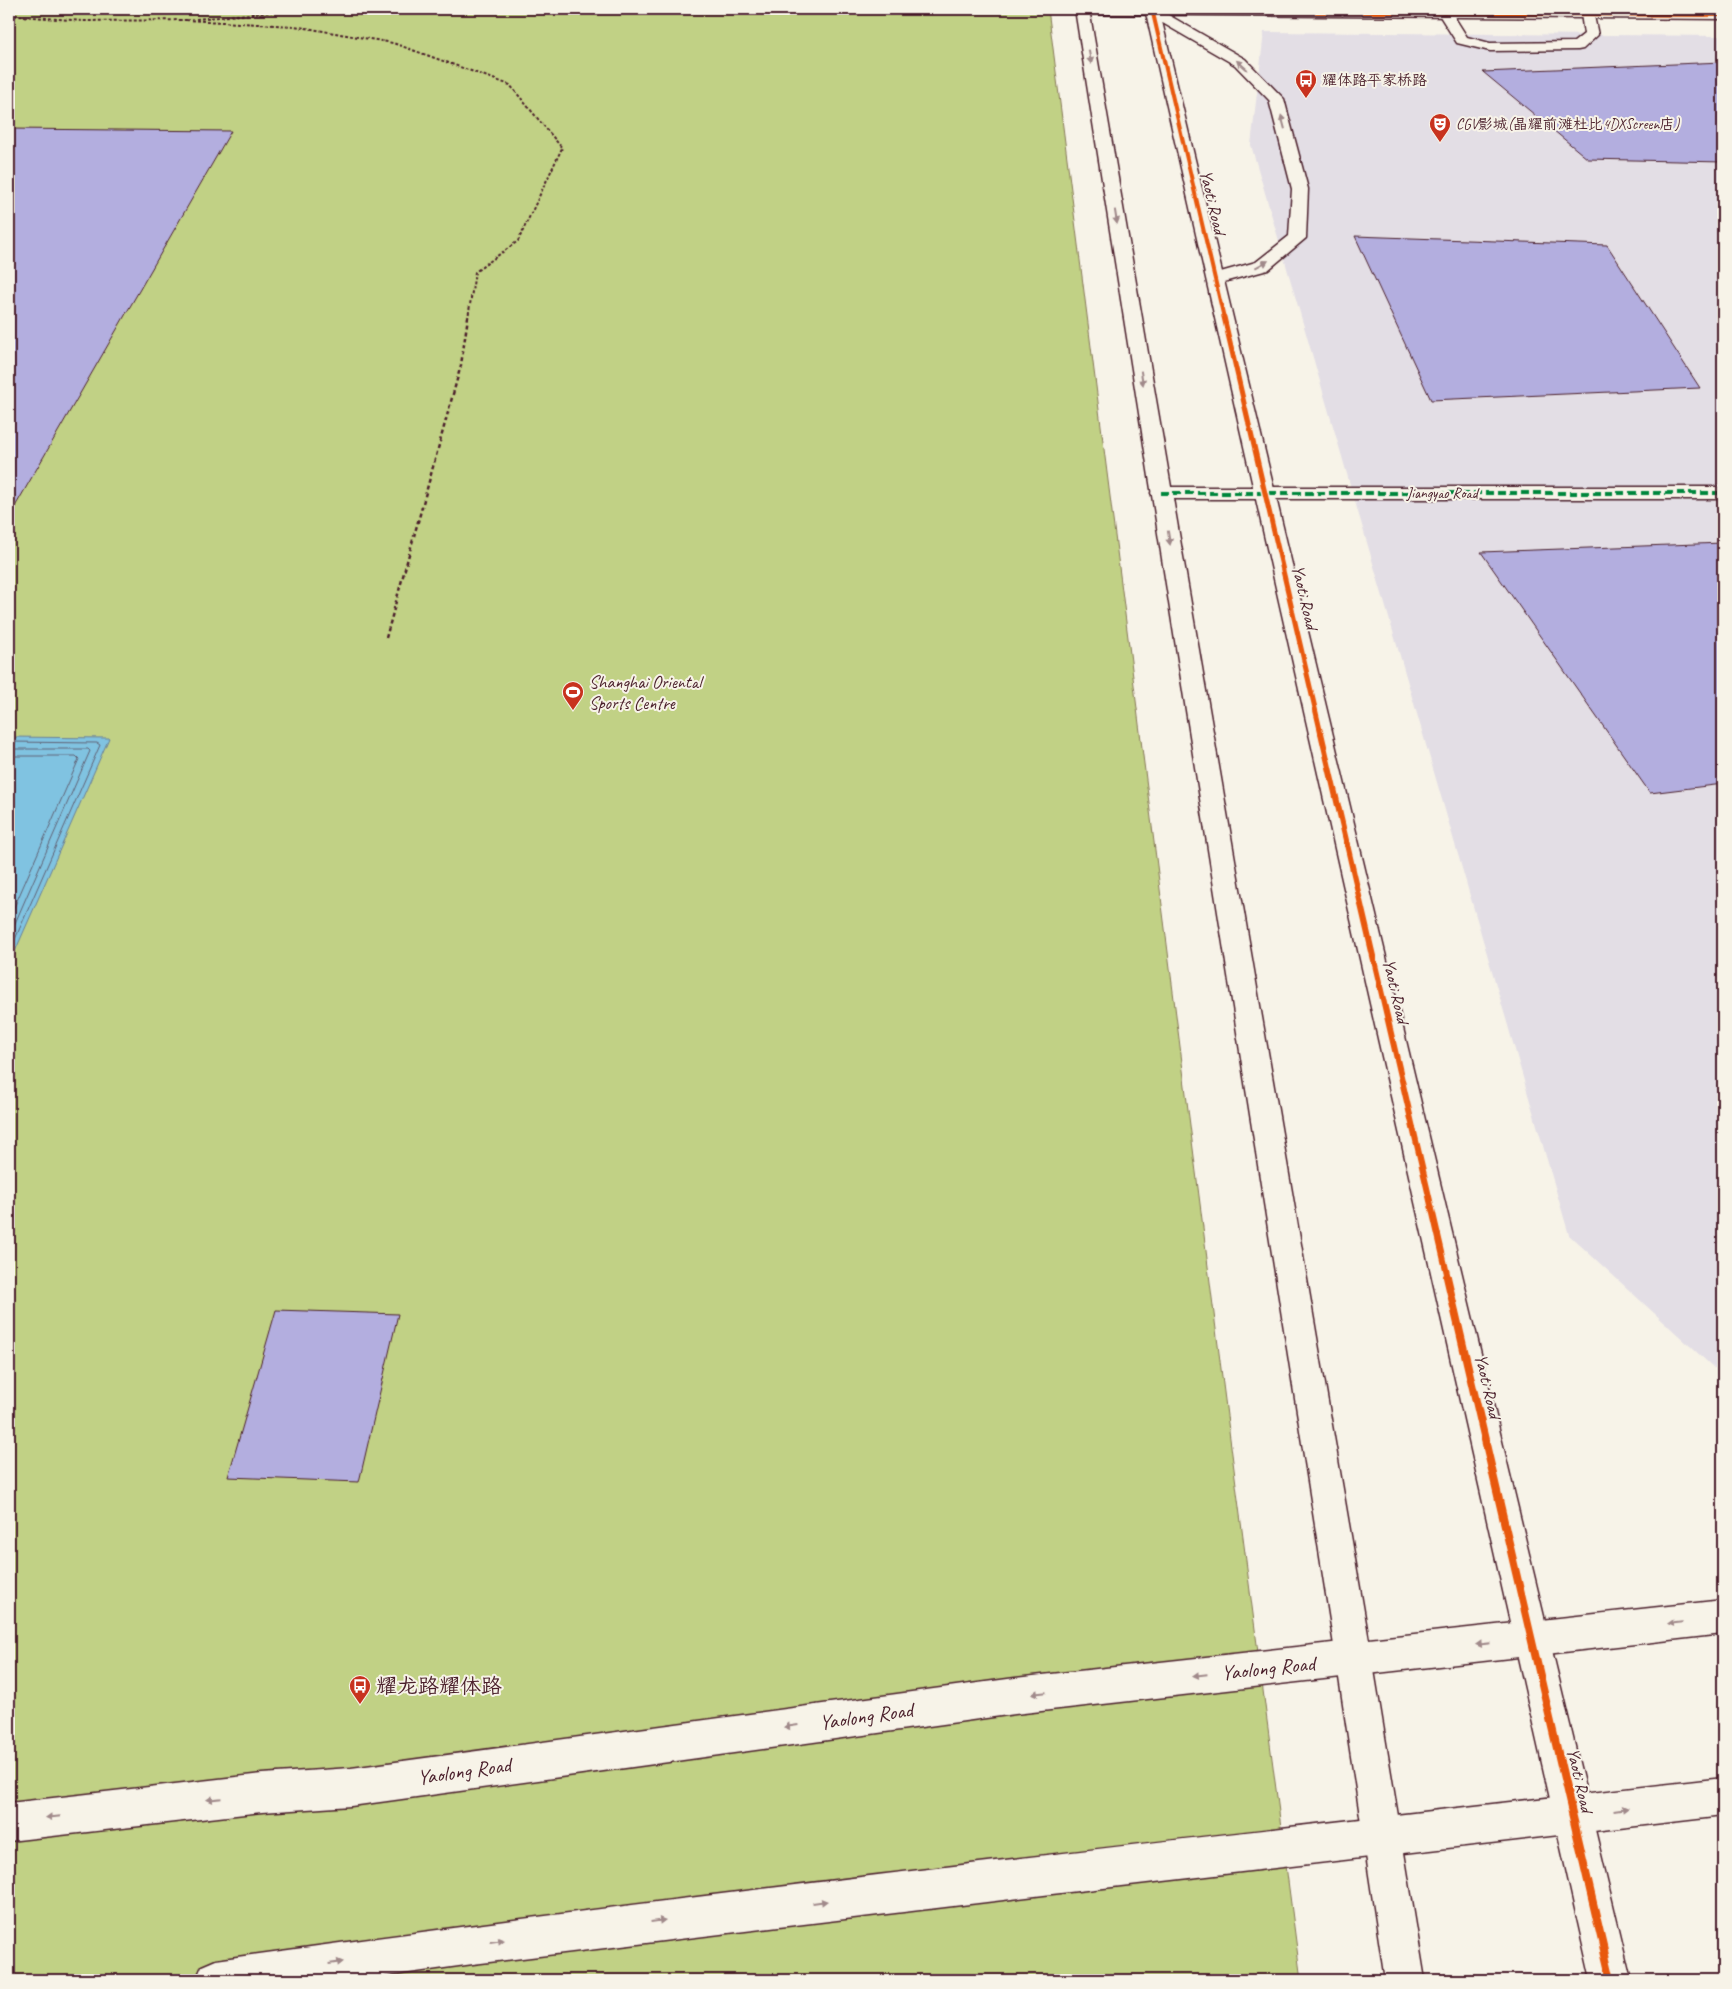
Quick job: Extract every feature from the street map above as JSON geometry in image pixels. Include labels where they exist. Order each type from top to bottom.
[{"type":"street","points":[[1405,1980],[1354,1658],[1082,10],[1723,15]]},
{"type":"street","points":[[1152,10],[1240,62],[1276,99],[1300,189],[1297,238],[1262,266],[1216,279]]},
{"type":"street","name":"Yaoti Road","points":[[1152,10],[1611,1980]]},
{"type":"street","points":[[1445,13],[1462,40],[1490,46],[1578,46],[1591,34],[1588,14]]},
{"type":"street","name":"Jiangyao Road","points":[[1161,493],[1723,493]]},
{"type":"street","name":"Yaolong Road","points":[[9,1822],[262,1793],[351,1787],[1015,1696],[1723,1617]]},
{"type":"street","points":[[226,1979],[483,1942],[1723,1797]]},
{"type":"path","points":[[186,20],[305,9]]},
{"type":"path","points":[[9,15],[83,21],[186,20],[294,26],[393,43],[510,85],[562,148],[518,241],[475,272],[461,365],[386,638]]},
{"type":"shaded area","points":[[1264,32],[1723,36],[1723,1369],[1714,1368],[1569,1235],[1251,145]]},
{"type":"green space","name":"Shanghai Oriental Sports Centre","points":[[9,9],[1048,9],[1226,1408],[1301,1980],[9,1980]]},
{"type":"water","points":[[9,737],[109,738],[9,965]]},
{"type":"building","points":[[1723,62],[1723,162],[1588,159],[1483,72]]},
{"type":"building","points":[[9,129],[231,131],[9,517]]},
{"type":"building","points":[[1355,236],[1607,245],[1700,388],[1431,400]]},
{"type":"building","points":[[1723,543],[1723,784],[1650,793],[1481,552]]},
{"type":"building","points":[[276,1310],[398,1314],[359,1482],[228,1477]]},
{"type":"marked path","points":[[1161,493],[1723,493]]},
{"type":"cycle path","points":[[1152,9],[1611,1980]]},
{"type":"cycle path","points":[[1082,10],[1723,15]]},
{"type":"place","name":"耀体路平家桥路","points":[[1306,99]]},
{"type":"place","name":"CGV影城(晶耀前滩杜比4DXScreen店)","points":[[1440,143]]},
{"type":"place","name":"Shanghai Oriental Sports Centre","points":[[573,711]]},
{"type":"place","name":"耀龙路耀体路","points":[[360,1705]]}]
